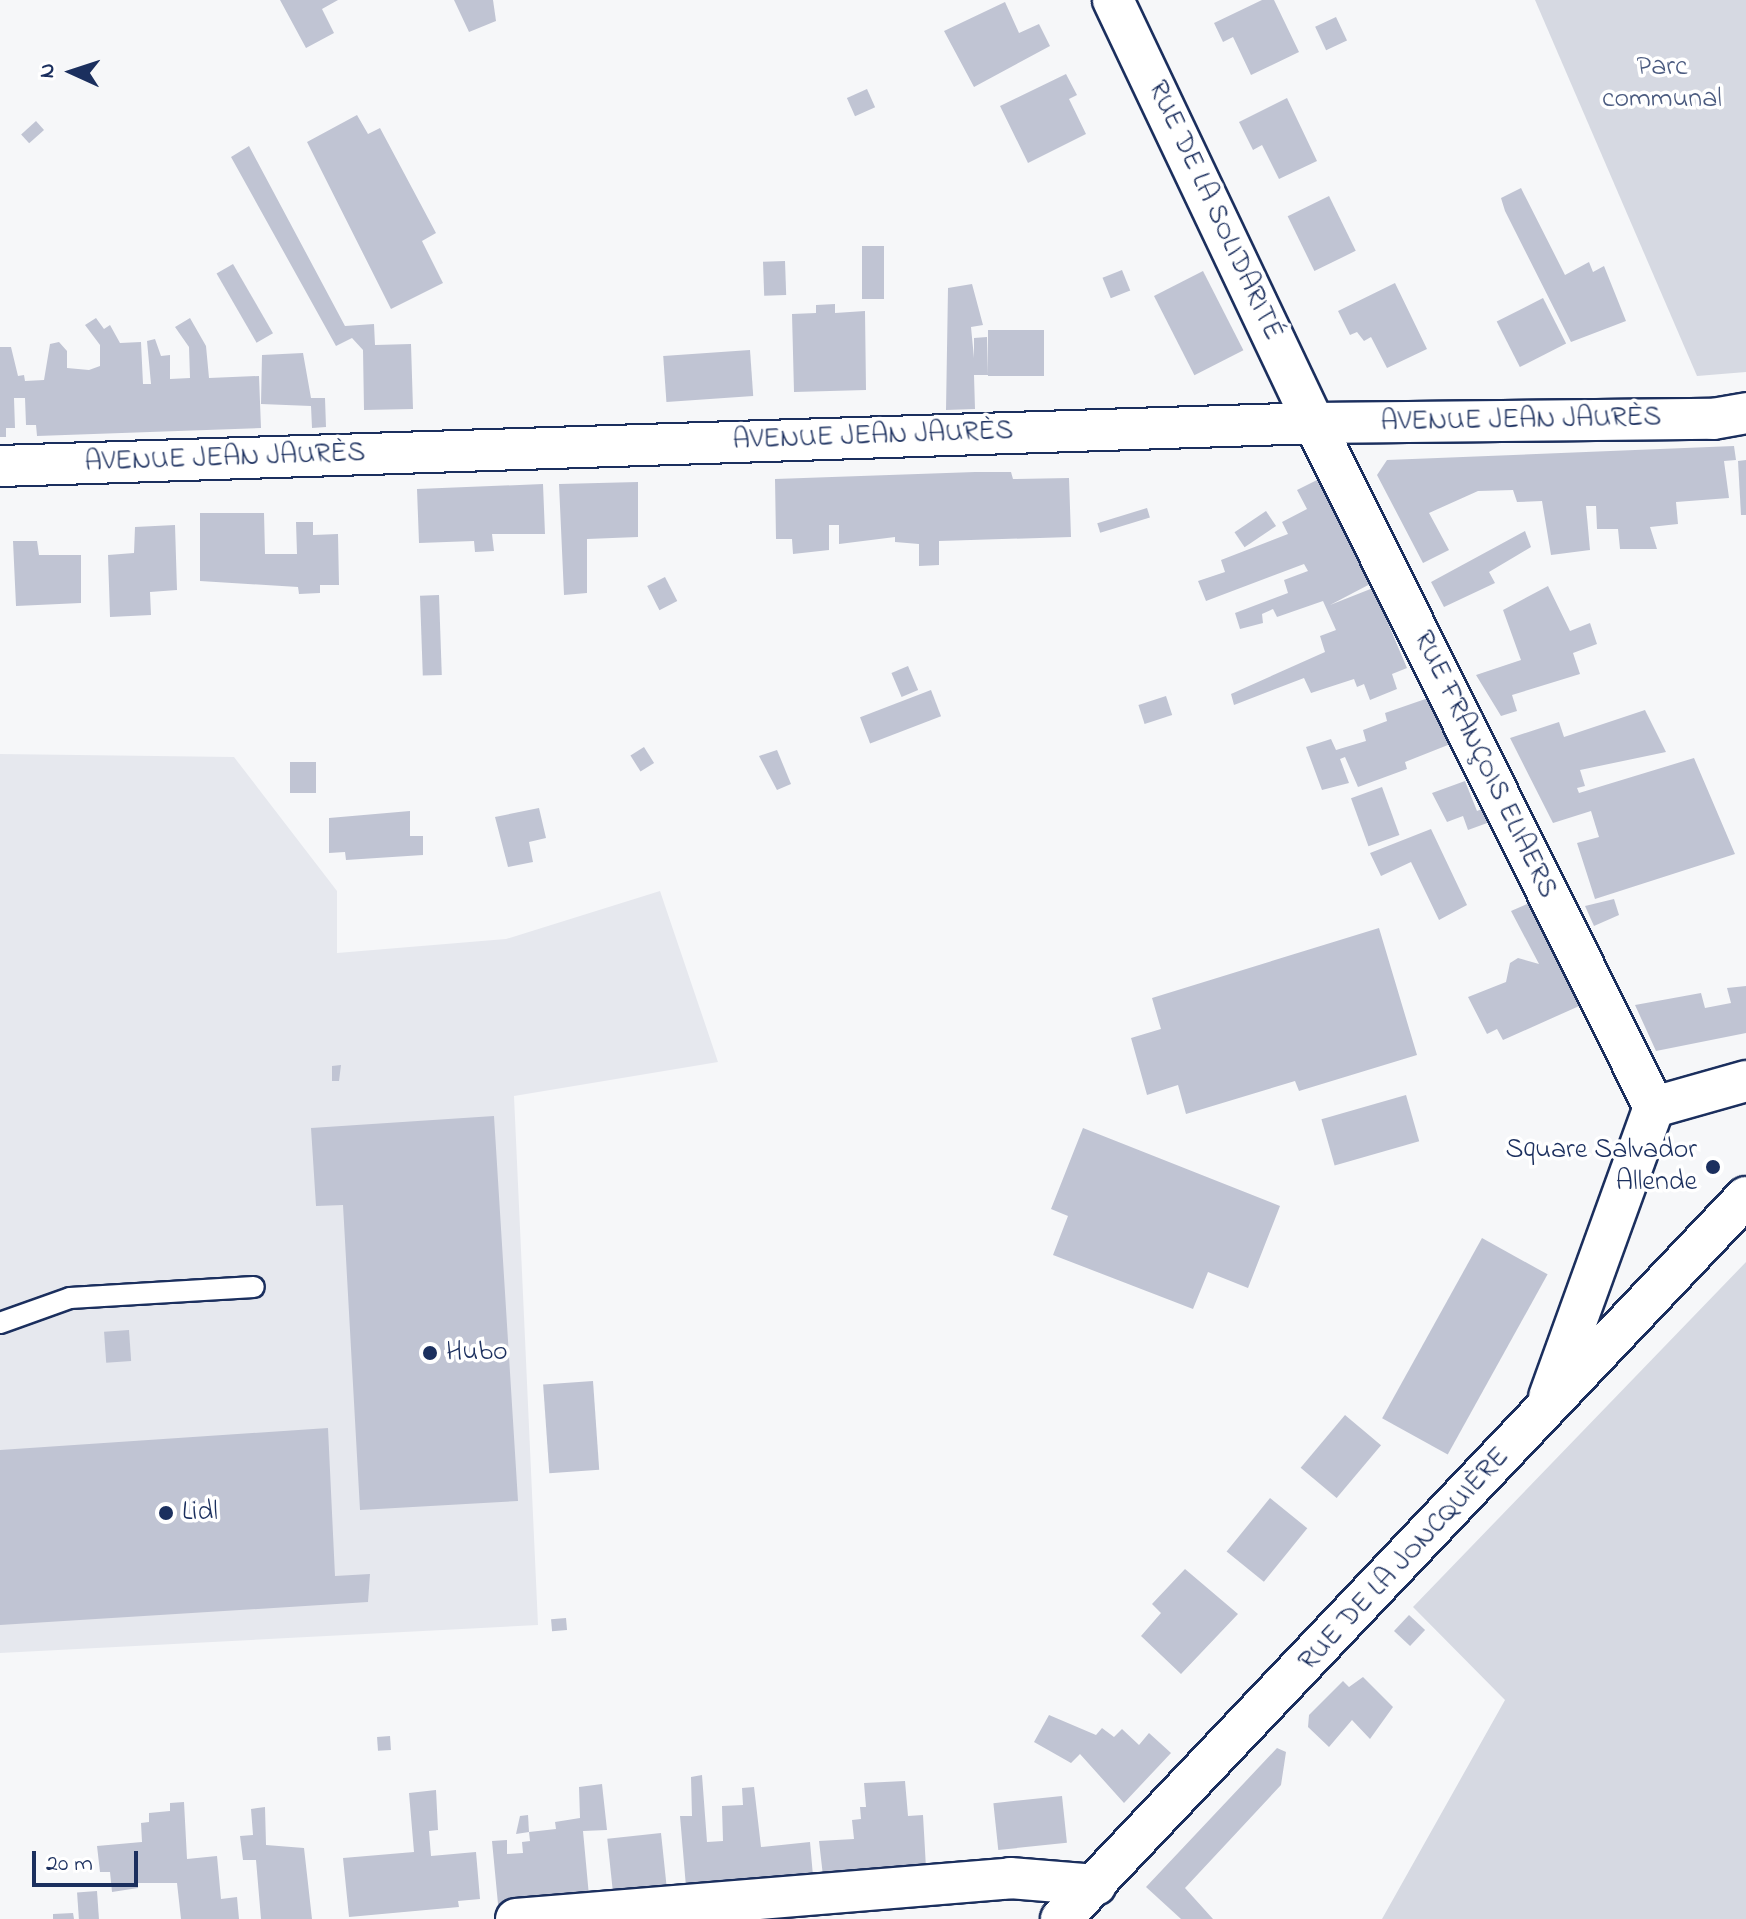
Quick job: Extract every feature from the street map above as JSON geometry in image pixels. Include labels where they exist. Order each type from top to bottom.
[{"type":"street","name":"RUE DE LA SOLIDARITÉ","points":[[1113,0],[1314,423]]},
{"type":"street","name":"AVENUE JEAN JAURÈS","points":[[0,466],[1314,423],[1713,419],[1746,413]]},
{"type":"street","name":"RUE FRANÇOIS ELIAERS","points":[[1314,423],[1654,1107]]},
{"type":"street","points":[[1543,1413],[1654,1107],[1746,1081]]},
{"type":"street","name":"RUE DE LA JONCQUIÈRE","points":[[1061,1919],[1746,1197]]},
{"type":"street","points":[[516,1919],[1010,1878],[1096,1885]]},
{"type":"lane","points":[[0,1323],[70,1298],[254,1287]]},
{"type":"shaded area","points":[[0,754],[234,757],[337,891],[337,953],[506,939],[660,891],[718,1062],[514,1096],[538,1625],[0,1653]]},
{"type":"green space","name":"Parc communal","points":[[1535,0],[1746,0],[1746,372],[1697,376]]},
{"type":"green space","points":[[1746,1262],[1746,1919],[1382,1919],[1505,1700],[1413,1607]]},
{"type":"building","points":[[280,0],[338,0],[322,9],[334,33],[306,48]]},
{"type":"building","points":[[454,0],[493,0],[496,21],[469,32]]},
{"type":"building","points":[[1262,0],[1274,0],[1299,52],[1251,75],[1233,37],[1223,42],[1214,23]]},
{"type":"building","points":[[1005,2],[1019,33],[1039,24],[1050,46],[974,87],[944,31]]},
{"type":"building","points":[[1336,17],[1347,41],[1326,50],[1315,27]]},
{"type":"building","points":[[1066,74],[1077,95],[1069,99],[1086,134],[1028,163],[1000,106]]},
{"type":"building","points":[[867,89],[875,107],[855,116],[847,98]]},
{"type":"building","points":[[1287,98],[1317,161],[1279,179],[1262,145],[1253,150],[1239,122]]},
{"type":"building","points":[[357,115],[368,134],[380,128],[436,233],[422,241],[443,283],[391,309],[307,142]]},
{"type":"building","points":[[36,121],[44,130],[29,143],[21,134]]},
{"type":"building","points":[[249,146],[345,326],[374,324],[375,345],[411,344],[413,409],[364,410],[363,350],[352,338],[336,346],[231,157]]},
{"type":"building","points":[[1521,188],[1565,275],[1589,262],[1593,272],[1604,266],[1626,321],[1571,342],[1505,211],[1501,198]]},
{"type":"building","points":[[1329,196],[1356,251],[1314,271],[1288,216]]},
{"type":"building","points":[[862,246],[884,246],[884,299],[862,299]]},
{"type":"building","points":[[785,261],[786,295],[764,296],[763,262]]},
{"type":"building","points":[[233,264],[273,333],[257,343],[217,274]]},
{"type":"building","points":[[1122,270],[1130,290],[1111,298],[1103,278]]},
{"type":"building","points":[[1203,271],[1243,350],[1194,375],[1154,296]]},
{"type":"building","points":[[1395,283],[1427,349],[1387,368],[1371,337],[1364,341],[1357,332],[1350,335],[1338,311]]},
{"type":"building","points":[[972,284],[983,325],[971,327],[974,358],[974,338],[987,337],[988,375],[974,375],[975,409],[946,410],[948,288]]},
{"type":"building","points":[[1543,298],[1566,343],[1520,367],[1497,322]]},
{"type":"building","points":[[835,304],[835,313],[865,311],[866,390],[794,392],[792,314],[816,313],[816,305]]},
{"type":"building","points":[[96,318],[104,329],[110,325],[120,343],[141,342],[143,384],[151,384],[147,341],[155,339],[161,356],[170,355],[170,379],[190,378],[189,347],[175,327],[190,318],[206,346],[209,378],[259,376],[261,428],[37,436],[36,425],[26,425],[25,398],[14,398],[15,428],[6,428],[6,437],[0,437],[0,347],[11,347],[18,376],[24,375],[25,381],[44,380],[50,344],[59,342],[67,351],[67,368],[89,370],[100,366],[100,345],[85,325]]},
{"type":"building","points":[[988,330],[1044,330],[1044,376],[988,376]]},
{"type":"building","points":[[750,350],[753,396],[666,402],[663,356]]},
{"type":"building","points":[[303,353],[311,398],[325,398],[326,427],[312,428],[311,406],[261,404],[262,355]]},
{"type":"building","points":[[1734,446],[1736,460],[1724,461],[1729,498],[1676,502],[1678,524],[1650,527],[1657,549],[1620,549],[1618,529],[1597,529],[1596,506],[1586,506],[1590,550],[1551,555],[1542,501],[1517,502],[1513,490],[1478,491],[1429,513],[1449,550],[1423,563],[1377,475],[1387,460]]},
{"type":"building","points":[[1746,460],[1746,515],[1741,515],[1738,461]]},
{"type":"building","points":[[1011,472],[1013,479],[1069,478],[1071,537],[939,541],[939,565],[919,566],[919,544],[895,542],[895,537],[839,544],[839,525],[829,525],[829,550],[793,554],[792,539],[776,539],[775,479]]},
{"type":"building","points":[[1319,479],[1374,582],[1330,605],[1373,588],[1407,668],[1392,674],[1397,689],[1370,700],[1364,684],[1357,687],[1354,679],[1311,693],[1304,678],[1234,705],[1231,694],[1325,652],[1320,636],[1336,630],[1323,601],[1277,617],[1273,609],[1262,614],[1263,623],[1240,629],[1235,613],[1288,593],[1284,580],[1308,571],[1304,564],[1206,601],[1198,581],[1225,572],[1221,560],[1288,534],[1282,522],[1307,509],[1297,490]]},
{"type":"building","points":[[638,482],[638,537],[587,539],[587,593],[564,595],[559,484]]},
{"type":"building","points":[[543,484],[545,534],[492,534],[494,551],[475,552],[474,541],[419,543],[417,489]]},
{"type":"building","points":[[1147,508],[1150,518],[1100,533],[1097,523]]},
{"type":"building","points":[[1266,511],[1276,526],[1245,547],[1234,532]]},
{"type":"building","points":[[200,513],[264,513],[265,554],[297,554],[296,522],[313,522],[313,535],[338,534],[339,585],[320,585],[320,593],[299,594],[298,587],[200,581]]},
{"type":"building","points":[[175,525],[177,590],[150,592],[151,615],[110,617],[108,555],[134,553],[135,527]]},
{"type":"building","points":[[1525,531],[1531,547],[1489,572],[1495,583],[1444,607],[1431,582]]},
{"type":"building","points":[[13,541],[37,541],[39,555],[81,555],[81,603],[16,606]]},
{"type":"building","points":[[665,577],[677,601],[659,610],[647,586]]},
{"type":"building","points":[[1548,586],[1570,631],[1590,623],[1597,644],[1573,653],[1580,674],[1512,695],[1517,711],[1501,716],[1476,675],[1521,660],[1503,610]]},
{"type":"building","points":[[439,595],[442,675],[423,676],[420,596]]},
{"type":"building","points":[[908,666],[918,690],[902,697],[891,673]]},
{"type":"building","points":[[931,690],[941,716],[870,743],[860,717]]},
{"type":"building","points":[[1166,696],[1172,715],[1145,724],[1138,705]]},
{"type":"building","points":[[1434,696],[1453,743],[1405,762],[1407,769],[1358,787],[1345,757],[1340,759],[1349,783],[1322,790],[1306,747],[1331,739],[1336,750],[1366,741],[1363,730],[1387,721],[1385,713]]},
{"type":"building","points":[[1645,710],[1666,752],[1580,770],[1585,786],[1577,788],[1579,793],[1694,758],[1735,854],[1595,899],[1577,843],[1599,837],[1591,811],[1553,823],[1510,738],[1559,722],[1564,737]]},
{"type":"building","points":[[644,747],[654,763],[640,772],[630,755]]},
{"type":"building","points":[[777,750],[791,784],[777,790],[759,756]]},
{"type":"building","points":[[290,762],[316,762],[316,793],[290,793]]},
{"type":"building","points":[[1465,781],[1477,811],[1482,809],[1490,822],[1468,830],[1463,816],[1447,822],[1432,793]]},
{"type":"building","points":[[1382,787],[1399,835],[1368,846],[1351,798]]},
{"type":"building","points":[[539,808],[546,838],[529,842],[533,862],[508,867],[495,817]]},
{"type":"building","points":[[410,811],[410,836],[423,836],[423,855],[346,860],[345,852],[329,853],[329,818]]},
{"type":"building","points":[[1431,829],[1467,905],[1439,920],[1411,862],[1381,876],[1370,853]]},
{"type":"building","points":[[1614,899],[1619,915],[1594,926],[1585,906]]},
{"type":"building","points":[[1534,901],[1586,1003],[1503,1040],[1497,1029],[1487,1034],[1468,997],[1506,982],[1510,963],[1518,958],[1539,964],[1511,911]]},
{"type":"building","points":[[1379,928],[1417,1055],[1299,1091],[1295,1081],[1186,1114],[1178,1085],[1147,1095],[1131,1038],[1161,1029],[1152,998]]},
{"type":"building","points":[[1746,986],[1746,1033],[1656,1051],[1635,1005],[1701,993],[1705,1008],[1731,1003],[1727,988]]},
{"type":"building","points":[[341,1065],[339,1081],[332,1081],[332,1066]]},
{"type":"building","points":[[1406,1095],[1419,1141],[1335,1165],[1321,1119]]},
{"type":"building","name":"Hubo","points":[[494,1116],[518,1501],[360,1510],[343,1205],[316,1206],[311,1128]]},
{"type":"building","points":[[1083,1128],[1280,1206],[1248,1288],[1208,1272],[1193,1309],[1053,1255],[1068,1216],[1051,1209]]},
{"type":"building","points":[[1482,1238],[1548,1274],[1448,1455],[1382,1418]]},
{"type":"building","points":[[129,1330],[131,1361],[106,1363],[104,1332]]},
{"type":"building","points":[[593,1381],[599,1470],[549,1473],[543,1384]]},
{"type":"building","points":[[1345,1415],[1381,1445],[1337,1498],[1301,1468]]},
{"type":"building","name":"Lidl","points":[[328,1428],[335,1576],[370,1574],[368,1602],[0,1625],[0,1450]]},
{"type":"building","points":[[1270,1498],[1307,1528],[1264,1582],[1227,1552]]},
{"type":"building","points":[[1185,1569],[1238,1614],[1181,1674],[1141,1636],[1161,1613],[1152,1604]]},
{"type":"building","points":[[1409,1615],[1425,1630],[1410,1646],[1394,1631]]},
{"type":"building","points":[[566,1618],[567,1630],[552,1631],[551,1619]]},
{"type":"building","points":[[1363,1677],[1393,1707],[1370,1739],[1352,1720],[1329,1747],[1308,1727],[1309,1715],[1343,1681],[1349,1687]]},
{"type":"building","points":[[1049,1715],[1096,1735],[1102,1728],[1114,1737],[1122,1729],[1139,1745],[1149,1733],[1171,1753],[1124,1803],[1080,1754],[1071,1763],[1034,1742]]},
{"type":"building","points":[[390,1736],[391,1750],[378,1751],[377,1737]]},
{"type":"building","points":[[1277,1748],[1286,1752],[1281,1785],[1185,1888],[1213,1919],[1181,1919],[1146,1887]]},
{"type":"building","points":[[702,1775],[707,1842],[723,1841],[722,1806],[743,1805],[742,1788],[754,1787],[761,1847],[810,1842],[813,1876],[686,1887],[680,1816],[692,1816],[691,1777]]},
{"type":"building","points":[[905,1781],[908,1816],[923,1815],[926,1868],[823,1876],[819,1841],[854,1839],[852,1820],[861,1819],[860,1807],[866,1807],[864,1783]]},
{"type":"building","points":[[602,1784],[607,1830],[583,1831],[589,1896],[498,1904],[492,1841],[507,1840],[507,1854],[523,1853],[522,1842],[530,1841],[529,1832],[556,1829],[555,1822],[580,1818],[579,1787]]},
{"type":"building","points":[[436,1790],[438,1830],[429,1831],[431,1856],[476,1852],[480,1899],[458,1901],[459,1907],[349,1917],[343,1858],[414,1852],[409,1793]]},
{"type":"building","points":[[1062,1796],[1067,1843],[998,1850],[993,1803]]},
{"type":"building","points":[[184,1802],[187,1859],[217,1856],[221,1899],[237,1897],[239,1919],[181,1919],[177,1883],[138,1883],[138,1888],[112,1892],[110,1872],[100,1872],[97,1846],[142,1842],[141,1823],[149,1822],[149,1813],[170,1811],[170,1803]]},
{"type":"building","points":[[265,1807],[266,1845],[304,1848],[312,1919],[261,1919],[256,1860],[243,1860],[240,1836],[253,1835],[251,1809]]},
{"type":"building","points":[[528,1815],[529,1832],[516,1834],[520,1816]]},
{"type":"building","points":[[661,1833],[667,1887],[613,1892],[607,1839]]},
{"type":"building","points":[[97,1891],[99,1919],[79,1919],[77,1892]]},
{"type":"building","points":[[73,1913],[74,1919],[53,1919],[53,1914]]},
{"type":"place","name":"Square Salvador Allende","points":[[1713,1167]]},
{"type":"place","name":"Hubo","points":[[430,1353]]},
{"type":"place","name":"Lidl","points":[[166,1513]]}]
